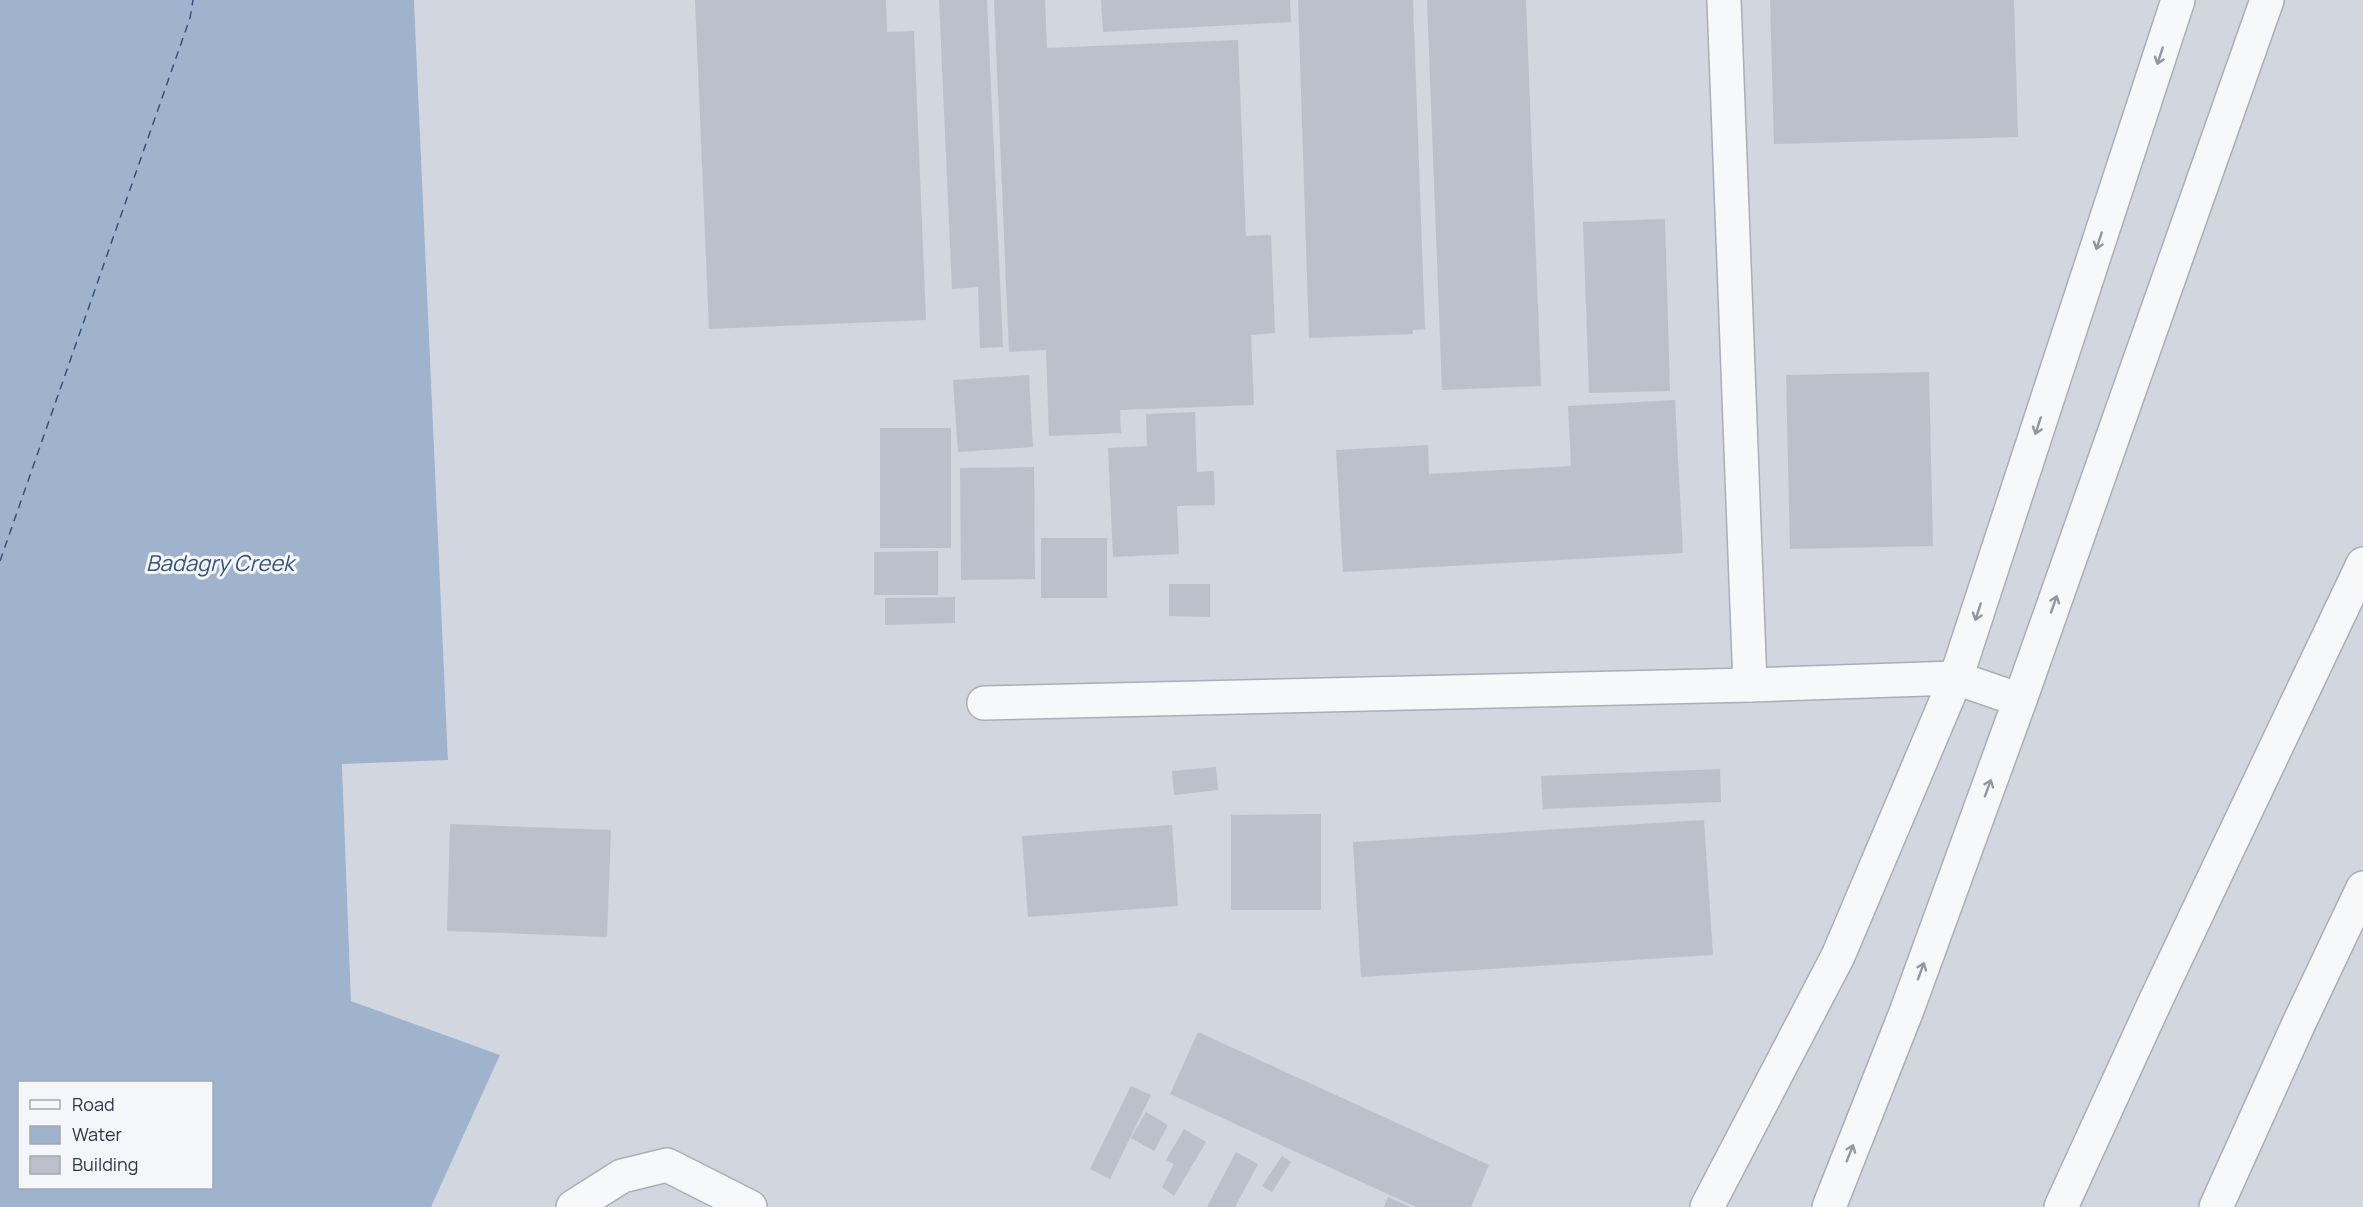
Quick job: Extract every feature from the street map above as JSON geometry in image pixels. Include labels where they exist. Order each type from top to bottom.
[{"type":"street","points":[[1724,0],[1749,685]]},
{"type":"street","points":[[1707,1207],[1838,956],[1956,678],[2178,0]]},
{"type":"street","points":[[1829,1207],[1907,1010],[2020,700],[2267,0]]},
{"type":"street","points":[[2061,1207],[2363,564]]},
{"type":"street","points":[[984,703],[1956,678],[2020,700]]},
{"type":"street","points":[[2217,1207],[2299,1023],[2363,888]]},
{"type":"street","points":[[573,1207],[622,1176],[667,1165],[750,1207]]},
{"type":"shaded area","points":[[414,0],[2363,0],[2363,1207],[431,1207],[500,1055],[351,1001],[342,763],[448,759]]},
{"type":"water","name":"Badagry Creek","points":[[0,0],[414,0],[448,760],[342,764],[351,1001],[500,1055],[431,1207],[0,1207]]},
{"type":"building","points":[[695,0],[886,0],[887,32],[914,31],[926,320],[709,329]]},
{"type":"building","points":[[939,0],[987,0],[1003,347],[980,348],[978,287],[952,289]]},
{"type":"building","points":[[994,0],[1045,0],[1047,48],[1238,40],[1246,236],[1271,235],[1275,333],[1251,335],[1254,405],[1120,410],[1121,433],[1049,436],[1046,350],[1009,352]]},
{"type":"building","points":[[1101,0],[1290,0],[1291,22],[1103,32]]},
{"type":"building","points":[[1298,0],[1413,0],[1425,329],[1413,330],[1413,334],[1309,338]]},
{"type":"building","points":[[1427,0],[1526,0],[1541,386],[1442,390]]},
{"type":"building","points":[[1770,0],[2014,0],[2018,137],[1774,144]]},
{"type":"building","points":[[1665,219],[1670,391],[1589,393],[1583,222]]},
{"type":"building","points":[[1929,372],[1933,546],[1790,549],[1786,375]]},
{"type":"building","points":[[1029,375],[1033,447],[958,452],[953,380]]},
{"type":"building","points":[[1675,400],[1683,553],[1343,572],[1336,450],[1428,445],[1429,474],[1571,466],[1568,406]]},
{"type":"building","points":[[1195,412],[1197,472],[1214,471],[1215,505],[1177,506],[1179,554],[1113,557],[1108,448],[1147,446],[1146,414]]},
{"type":"building","points":[[880,428],[951,428],[951,548],[880,548]]},
{"type":"building","points":[[1034,467],[1035,579],[961,580],[960,468]]},
{"type":"building","points":[[1041,538],[1107,538],[1107,598],[1041,598]]},
{"type":"building","points":[[938,551],[938,595],[874,595],[874,552]]},
{"type":"building","points":[[1169,584],[1210,584],[1210,617],[1169,616]]},
{"type":"building","points":[[955,597],[955,623],[885,625],[885,598]]},
{"type":"building","points":[[1216,767],[1218,790],[1174,795],[1172,771]]},
{"type":"building","points":[[1720,769],[1721,802],[1543,809],[1541,776]]},
{"type":"building","points":[[1321,814],[1321,910],[1231,910],[1231,815]]},
{"type":"building","points":[[1704,820],[1713,955],[1361,977],[1353,842]]},
{"type":"building","points":[[450,824],[611,830],[607,937],[447,931]]},
{"type":"building","points":[[1172,825],[1178,906],[1028,917],[1022,836]]},
{"type":"building","points":[[1198,1032],[1489,1165],[1471,1207],[1416,1207],[1170,1094]]},
{"type":"building","points":[[1131,1086],[1151,1095],[1110,1179],[1090,1169]]},
{"type":"building","points":[[1146,1112],[1168,1125],[1154,1151],[1131,1138]]},
{"type":"building","points":[[1184,1129],[1206,1142],[1174,1196],[1162,1187],[1174,1164],[1166,1160]]},
{"type":"building","points":[[1236,1152],[1258,1164],[1235,1207],[1207,1207]]},
{"type":"building","points":[[1282,1156],[1291,1162],[1272,1192],[1262,1186]]},
{"type":"building","points":[[1388,1197],[1410,1207],[1384,1207]]},
{"type":"ferry route","points":[[0,561],[190,18],[193,0]]}]
